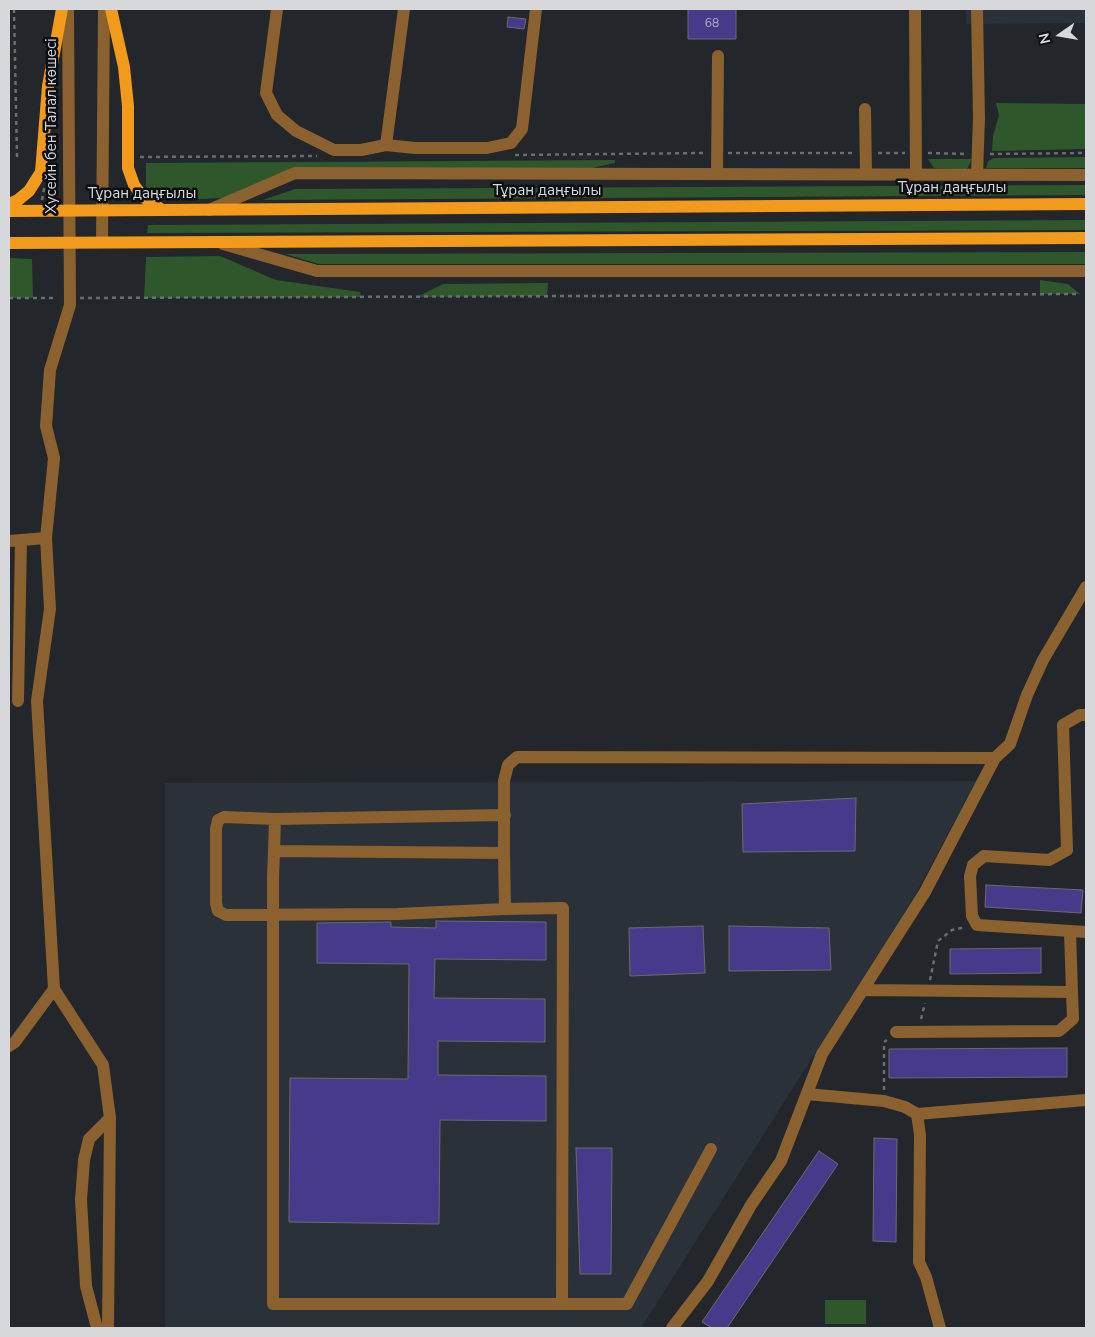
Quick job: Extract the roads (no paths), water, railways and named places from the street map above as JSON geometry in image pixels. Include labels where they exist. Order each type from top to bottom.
[{"type":"main road","points":[[9,204],[18,200],[29,191],[41,172],[48,86],[62,9]]},
{"type":"main road","points":[[111,9],[124,67],[128,106],[128,168],[134,185],[142,196],[162,210]]},
{"type":"main road","name":"Тұран даңғылы","points":[[9,211],[1086,204]]},
{"type":"main road","points":[[9,243],[1086,238]]},
{"type":"street","name":"Хусейн бен Талал көшесі","points":[[54,989],[37,701],[50,609],[46,538],[54,458],[46,426],[50,370],[70,306],[68,9]]},
{"type":"street","points":[[102,242],[104,9]]},
{"type":"street","points":[[277,9],[266,94],[277,115],[296,131],[334,150],[361,150],[386,145],[415,148],[487,148],[511,144],[522,129],[536,9]]},
{"type":"street","points":[[386,145],[404,9]]},
{"type":"street","points":[[915,9],[916,174]]},
{"type":"street","points":[[977,9],[979,118],[977,175]]},
{"type":"street","points":[[717,174],[718,56]]},
{"type":"street","points":[[866,109],[866,174]]},
{"type":"street","points":[[209,210],[295,173],[1086,175]]},
{"type":"street","points":[[215,242],[317,271],[1086,271]]},
{"type":"street","points":[[37,701],[13,701],[15,541],[46,538]]},
{"type":"street","points":[[672,1328],[708,1281],[751,1205],[781,1161],[822,1054],[925,892],[995,758],[1010,744],[1027,695],[1043,660],[1086,587]]},
{"type":"street","points":[[1086,715],[1080,715],[1063,726],[1066,850],[1048,860],[984,856],[973,865],[970,876],[972,916],[977,925],[1086,932]]},
{"type":"street","points":[[504,909],[504,781],[508,765],[517,757],[995,758]]},
{"type":"street","points":[[504,815],[275,819],[224,817],[218,820],[216,829],[216,903],[218,911],[226,915],[398,914],[563,908],[562,1304]]},
{"type":"street","points":[[275,819],[273,914],[273,1304],[627,1304],[711,1149]]},
{"type":"street","points":[[274,852],[504,853]]},
{"type":"street","points":[[896,1032],[1059,1031],[1073,1019],[1070,932]]},
{"type":"street","points":[[9,1046],[54,989],[103,1065],[110,1118],[108,1328]]},
{"type":"street","points":[[863,990],[1072,992]]},
{"type":"street","points":[[807,1094],[884,1102],[905,1107],[917,1114],[1086,1100]]},
{"type":"street","points":[[917,1114],[920,1135],[918,1262],[926,1277],[940,1328]]},
{"type":"street","points":[[97,1328],[86,1286],[82,1190],[84,1160],[89,1139],[110,1118]]}]
